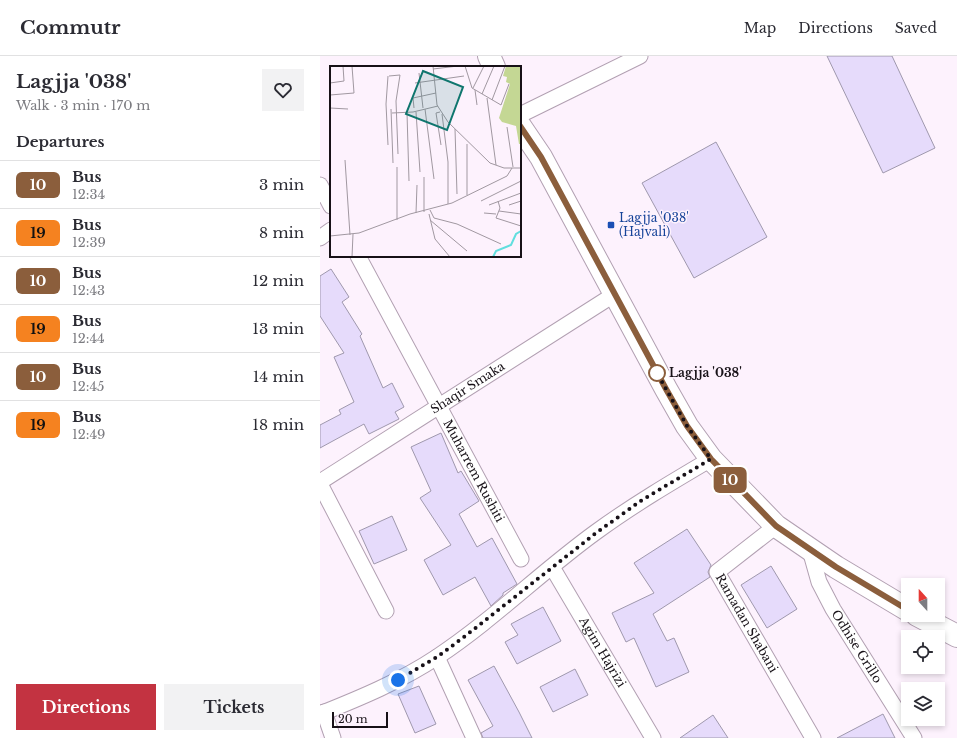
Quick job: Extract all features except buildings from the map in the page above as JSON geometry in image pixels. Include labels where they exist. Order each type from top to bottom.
[{"type":"main road","points":[[489,56],[494,66]]},
{"type":"main road","points":[[521,127],[541,157],[687,426],[711,459],[776,526],[810,550],[879,594],[901,606]]},
{"type":"main road","points":[[930,622],[957,636]]},
{"type":"street","points":[[521,115],[640,56]]},
{"type":"street","points":[[320,185],[330,204]]},
{"type":"street","points":[[320,238],[330,231]]},
{"type":"street","name":"Muharrem Rushiti","points":[[359,257],[521,559]]},
{"type":"street","name":"Shaqir Smaka","points":[[386,610],[320,483],[615,294]]},
{"type":"street","points":[[333,738],[322,713],[398,680],[437,657],[596,533],[642,500],[711,459]]},
{"type":"street","name":"Ramadan Shabani","points":[[776,526],[717,572],[813,738]]},
{"type":"street","name":"Odhise Grillo","points":[[810,550],[819,582],[833,609],[914,738]]},
{"type":"street","name":"Agim Hajrizi","points":[[552,567],[653,738]]},
{"type":"street","points":[[437,657],[474,738]]},
{"type":"bus line","name":"10","points":[[521,127],[541,157],[687,426],[711,459],[751,502],[776,526],[836,567],[901,606]]},
{"type":"place","name":"Lagjja '038' (Hajvali)","points":[[611,225]]},
{"type":"place","name":"Lagjja '038'","points":[[657,373]]},
{"type":"route","points":[[398,680],[437,657],[596,533],[642,500],[711,459],[687,426],[657,373]]}]
